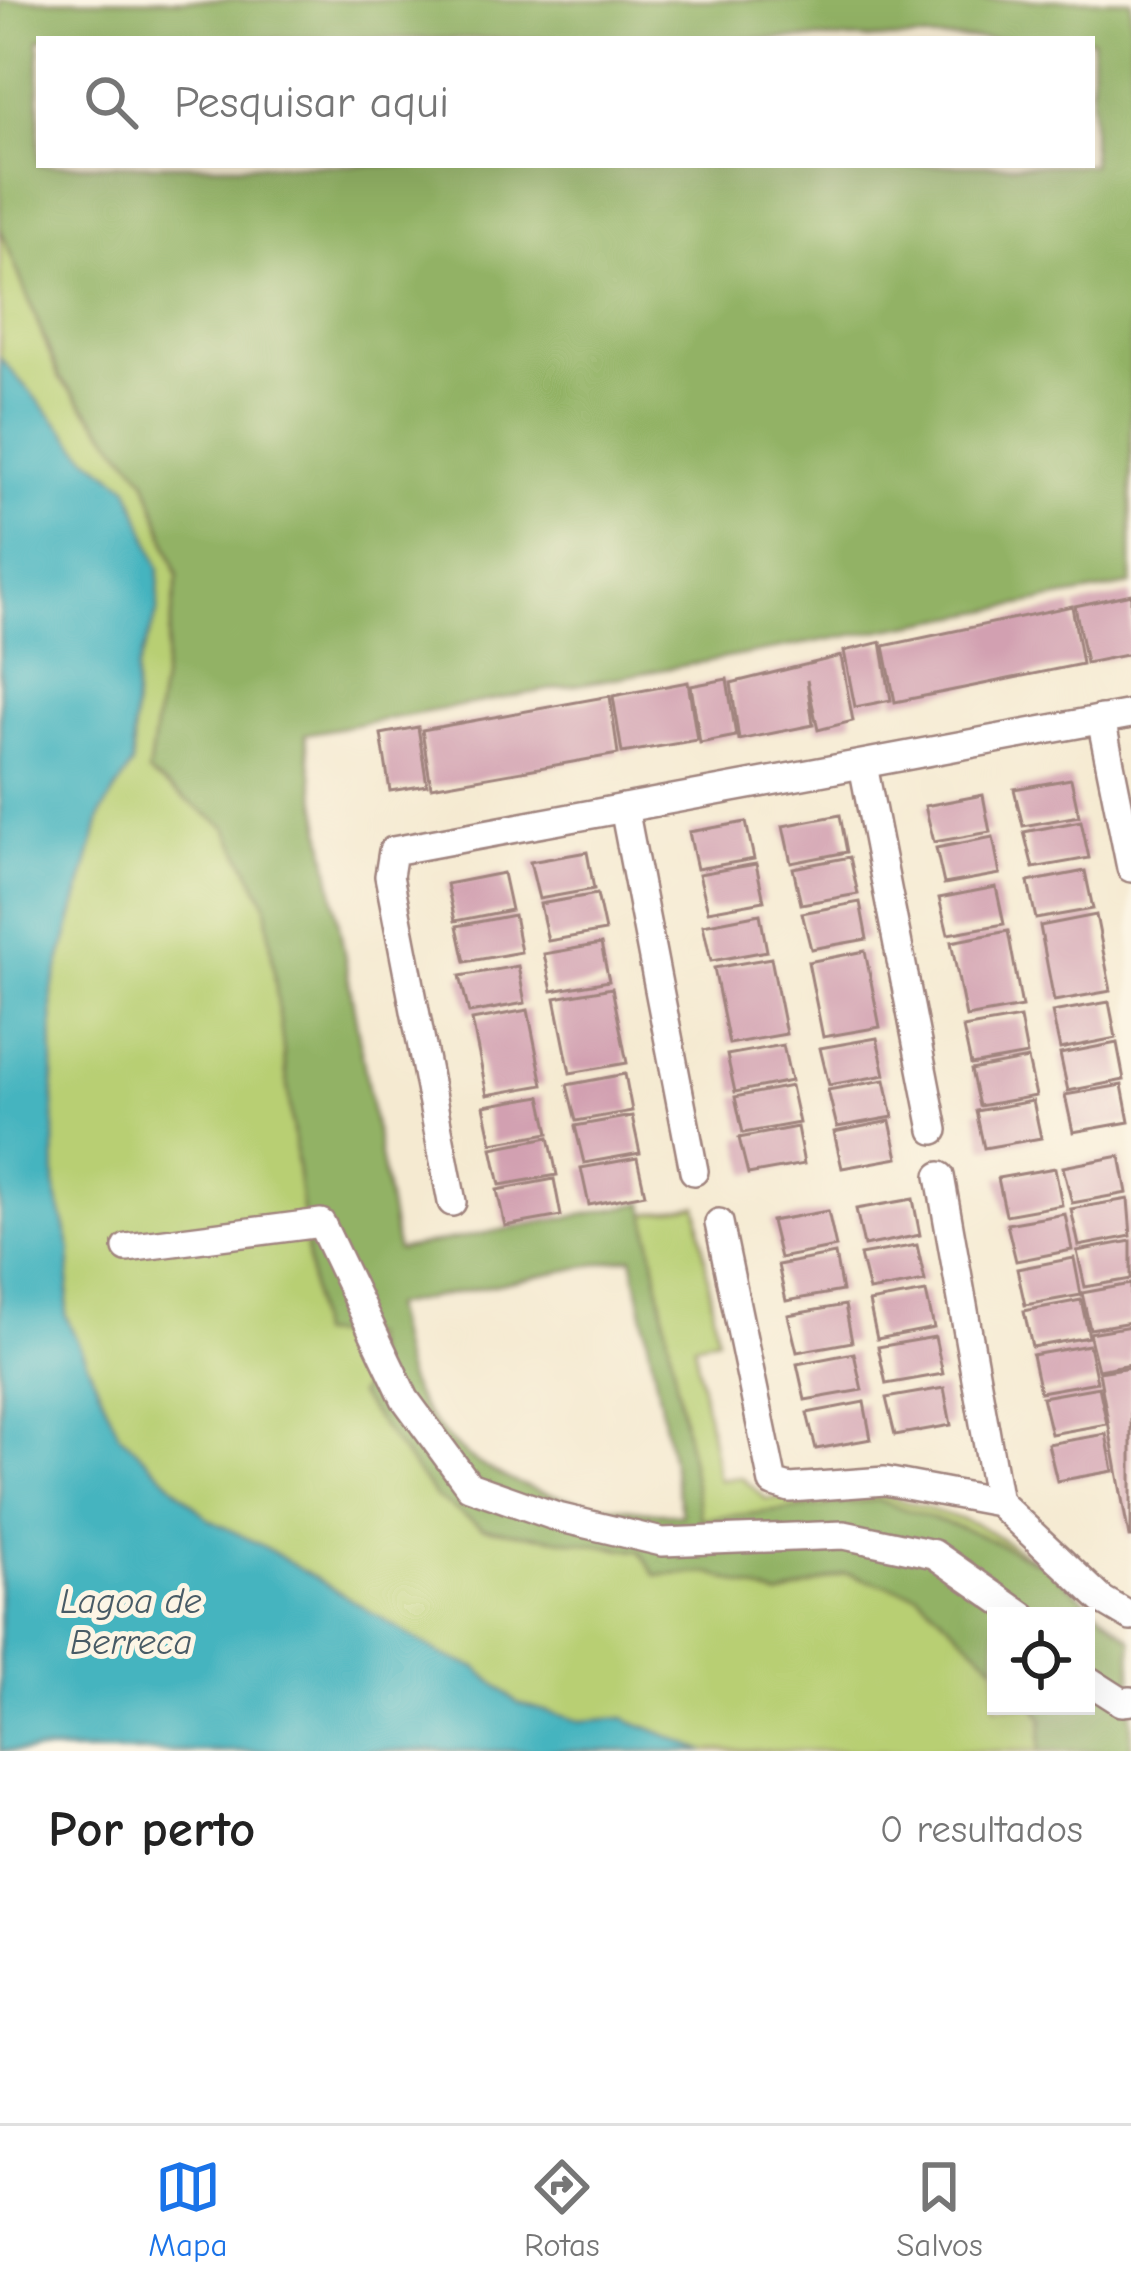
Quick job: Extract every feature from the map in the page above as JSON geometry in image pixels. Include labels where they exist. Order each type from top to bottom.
[{"type":"street","points":[[452,1202],[389,876],[393,851],[1131,714]]},
{"type":"street","points":[[1101,719],[1131,868]]},
{"type":"street","points":[[863,764],[934,1130]]},
{"type":"street","points":[[624,808],[694,1171]]},
{"type":"street","points":[[940,1176],[998,1502]]},
{"type":"street","points":[[127,1248],[321,1223],[405,1399],[469,1486],[557,1517],[662,1542],[844,1535],[934,1554],[1011,1607]]},
{"type":"street","points":[[719,1223],[773,1483],[790,1488],[885,1481],[998,1502],[1102,1600],[1131,1617]]},
{"type":"street","points":[[1095,1685],[1122,1702],[1131,1701]]},
{"type":"green space","points":[[0,0],[1131,0],[1131,585],[305,734],[397,1250],[644,1203],[701,1519],[878,1500],[973,1532],[1047,1567],[1094,1607],[987,1607],[987,1658],[918,1594],[845,1573],[779,1597],[709,1573],[655,1575],[640,1551],[483,1528],[436,1497],[358,1395],[375,1369],[369,1336],[317,1334],[266,904],[227,828],[148,773],[178,576],[145,478],[60,378],[0,227]],"holes":[[[632,1257],[681,1515],[563,1497],[491,1471],[460,1450],[433,1422],[411,1387],[391,1306]]]},
{"type":"green space","name":"Lagoa de Berreca","points":[[0,227],[59,378],[145,478],[178,577],[148,773],[227,828],[266,904],[317,1333],[369,1336],[375,1369],[358,1395],[398,1443],[605,1547],[641,1551],[656,1575],[709,1573],[779,1597],[844,1573],[918,1594],[987,1658],[987,1715],[1043,1718],[1040,1751],[0,1751]]},
{"type":"green space","points":[[697,1206],[717,1338],[694,1344],[719,1480],[741,1477],[766,1499],[878,1493],[976,1524],[1047,1567],[1086,1607],[1050,1607],[701,1519],[645,1214]]},
{"type":"green space","points":[[1095,1608],[1131,1639],[1131,1751],[1040,1751],[1041,1715],[1095,1715]]},
{"type":"water","name":"Lagoa de Berreca","points":[[0,358],[87,456],[129,487],[159,568],[158,611],[136,672],[132,765],[102,812],[52,991],[55,1189],[71,1250],[66,1316],[119,1433],[208,1519],[263,1546],[442,1655],[477,1668],[517,1703],[580,1721],[624,1718],[705,1751],[0,1751]]},
{"type":"building","points":[[1131,594],[1131,654],[1086,663],[1075,606]]},
{"type":"building","points":[[1072,606],[1082,664],[895,702],[884,646]]},
{"type":"building","points":[[881,642],[891,700],[855,707],[844,651]]},
{"type":"building","points":[[841,656],[853,721],[818,730],[807,680],[813,725],[739,740],[731,683]]},
{"type":"building","points":[[727,679],[736,736],[700,743],[691,686]]},
{"type":"building","points":[[688,682],[697,740],[622,753],[613,696]]},
{"type":"building","points":[[610,696],[618,754],[431,787],[422,730]]},
{"type":"building","points":[[418,727],[427,785],[390,791],[381,734]]},
{"type":"building","points":[[1071,779],[1079,816],[1023,826],[1014,789]]},
{"type":"building","points":[[983,795],[990,832],[934,842],[925,806]]},
{"type":"building","points":[[840,815],[847,852],[791,863],[783,826]]},
{"type":"building","points":[[1081,821],[1089,858],[1033,868],[1024,832]]},
{"type":"building","points":[[746,822],[754,859],[697,869],[689,832]]},
{"type":"building","points":[[993,837],[1000,874],[944,884],[936,848]]},
{"type":"building","points":[[587,852],[594,889],[539,899],[530,862]]},
{"type":"building","points":[[850,857],[858,894],[801,904],[793,868]]},
{"type":"building","points":[[756,864],[764,901],[708,911],[699,874]]},
{"type":"building","points":[[1085,871],[1093,909],[1036,919],[1028,882]]},
{"type":"building","points":[[503,873],[511,910],[455,921],[447,884]]},
{"type":"building","points":[[996,887],[1004,924],[948,934],[939,898]]},
{"type":"building","points":[[597,894],[605,931],[548,941],[540,904]]},
{"type":"building","points":[[860,902],[867,939],[811,949],[802,913]]},
{"type":"building","points":[[760,914],[767,951],[711,961],[703,925]]},
{"type":"building","points":[[514,915],[521,952],[465,962],[457,926]]},
{"type":"building","points":[[1096,915],[1111,991],[1054,1001],[1040,926]]},
{"type":"building","points":[[1008,931],[1022,1007],[966,1017],[951,942]]},
{"type":"building","points":[[601,944],[609,981],[552,991],[544,954]]},
{"type":"building","points":[[865,951],[880,1027],[823,1037],[808,962]]},
{"type":"building","points":[[771,958],[786,1034],[729,1044],[714,968]]},
{"type":"building","points":[[518,966],[525,1003],[469,1013],[460,976]]},
{"type":"building","points":[[612,988],[627,1063],[570,1073],[555,998]]},
{"type":"building","points":[[1109,1002],[1116,1038],[1060,1049],[1052,1012]]},
{"type":"building","points":[[528,1010],[543,1085],[487,1095],[472,1020]]},
{"type":"building","points":[[1020,1018],[1027,1055],[971,1065],[963,1028]]},
{"type":"building","points":[[877,1038],[885,1075],[829,1085],[820,1048]]},
{"type":"building","points":[[1117,1043],[1124,1080],[1068,1091],[1060,1054]]},
{"type":"building","points":[[783,1045],[791,1081],[735,1092],[727,1055]]},
{"type":"building","points":[[1028,1059],[1036,1096],[979,1106],[971,1070]]},
{"type":"building","points":[[625,1074],[632,1111],[576,1121],[567,1085]]},
{"type":"building","points":[[885,1080],[893,1117],[837,1127],[828,1090]]},
{"type":"building","points":[[1122,1085],[1129,1122],[1073,1132],[1065,1095]]},
{"type":"building","points":[[791,1086],[799,1123],[743,1133],[735,1097]]},
{"type":"building","points":[[541,1096],[549,1133],[492,1143],[484,1106]]},
{"type":"building","points":[[1033,1101],[1041,1138],[984,1148],[976,1111]]},
{"type":"building","points":[[632,1116],[640,1153],[584,1163],[575,1126]]},
{"type":"building","points":[[890,1121],[898,1158],[842,1168],[834,1132]]},
{"type":"building","points":[[797,1127],[804,1164],[748,1174],[739,1138]]},
{"type":"building","points":[[549,1137],[557,1175],[500,1185],[492,1148]]},
{"type":"building","points":[[1120,1156],[1127,1193],[1072,1203],[1063,1167]]},
{"type":"building","points":[[637,1158],[645,1194],[589,1205],[581,1168]]},
{"type":"building","points":[[1055,1168],[1062,1205],[1006,1215],[998,1178]]},
{"type":"building","points":[[554,1179],[561,1216],[505,1226],[497,1190]]},
{"type":"building","points":[[913,1199],[920,1235],[864,1246],[856,1209]]},
{"type":"building","points":[[1128,1199],[1131,1236],[1079,1246],[1071,1209]]},
{"type":"building","points":[[828,1211],[836,1247],[780,1258],[771,1221]]},
{"type":"building","points":[[1065,1214],[1072,1250],[1016,1261],[1007,1224]]},
{"type":"building","points":[[1131,1241],[1131,1279],[1085,1287],[1077,1251]]},
{"type":"building","points":[[917,1245],[925,1281],[869,1291],[860,1255]]},
{"type":"building","points":[[835,1254],[842,1291],[786,1301],[778,1265]]},
{"type":"building","points":[[1074,1258],[1081,1295],[1025,1305],[1017,1269]]},
{"type":"building","points":[[1131,1284],[1131,1322],[1090,1329],[1082,1293]]},
{"type":"building","points":[[926,1292],[934,1328],[877,1339],[869,1302]]},
{"type":"building","points":[[1081,1300],[1089,1337],[1032,1347],[1024,1311]]},
{"type":"building","points":[[845,1305],[852,1342],[797,1352],[788,1315]]},
{"type":"building","points":[[1131,1326],[1131,1364],[1098,1370],[1089,1333]]},
{"type":"building","points":[[935,1337],[943,1374],[886,1384],[878,1347]]},
{"type":"building","points":[[1089,1345],[1097,1382],[1040,1392],[1032,1355]]},
{"type":"building","points":[[854,1353],[862,1390],[805,1400],[797,1364]]},
{"type":"building","points":[[1131,1367],[1131,1537],[1129,1537],[1099,1372]]},
{"type":"building","points":[[1099,1387],[1107,1424],[1051,1434],[1042,1397]]},
{"type":"building","points":[[944,1388],[951,1425],[895,1435],[886,1398]]},
{"type":"building","points":[[864,1402],[871,1439],[816,1449],[807,1413]]},
{"type":"building","points":[[1106,1434],[1113,1471],[1057,1481],[1048,1444]]}]
